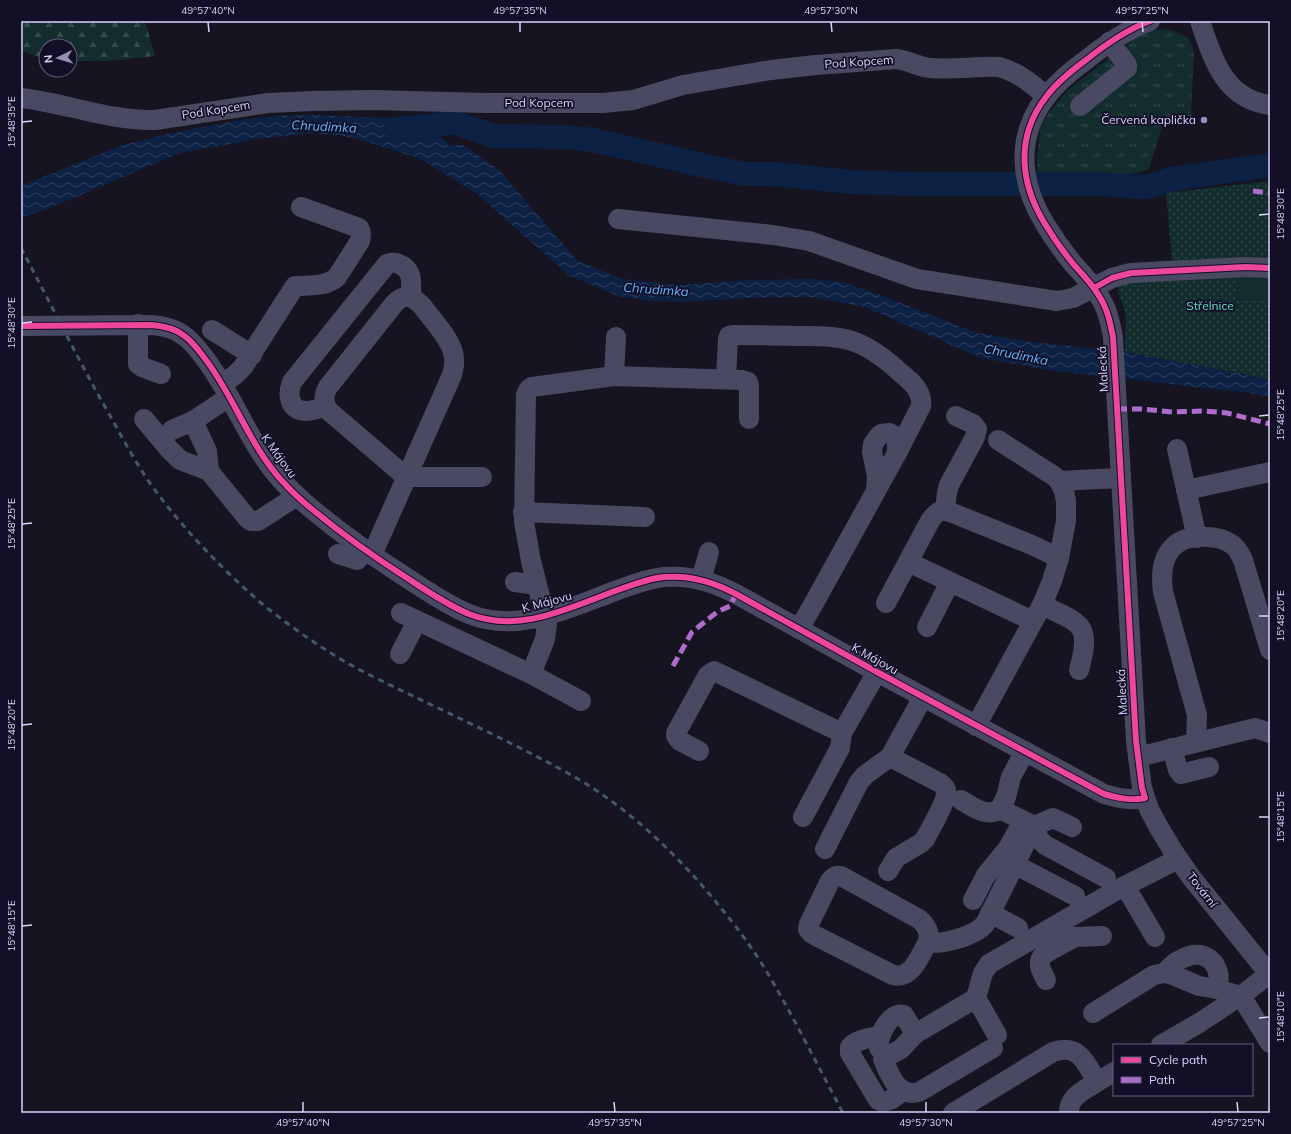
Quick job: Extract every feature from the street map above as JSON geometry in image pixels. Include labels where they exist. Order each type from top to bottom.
[{"type":"street","name":"Malecká","points":[[1145,798],[1142,788],[1138,757],[1113,337],[1104,304],[1094,288],[1066,255],[1045,225],[1038,211],[1025,176],[1024,152],[1028,132],[1035,114],[1046,96],[1066,76],[1109,42],[1130,29],[1150,21]]},
{"type":"street","points":[[1200,21],[1218,68],[1233,90],[1252,101],[1270,105]]},
{"type":"street","points":[[1080,106],[1127,68],[1125,62],[1109,42]]},
{"type":"street","name":"Pod Kopcem","points":[[21,98],[44,100],[116,118],[139,120],[155,120],[268,103],[312,101],[374,100],[486,103],[603,103],[632,100],[647,97],[683,85],[771,70],[896,59],[907,61],[917,66],[930,68],[999,67],[1024,78],[1046,96]]},
{"type":"street","points":[[172,430],[193,421],[225,390],[252,355],[295,286],[327,283],[333,281],[360,241],[362,235],[359,228],[301,207]]},
{"type":"street","points":[[618,219],[773,235],[809,241],[917,279],[1057,301],[1073,298],[1112,278],[1131,274],[1245,267],[1270,268]]},
{"type":"street","points":[[326,407],[307,411],[297,409],[290,400],[290,388],[292,382],[387,264],[397,262],[408,270],[411,276],[411,297]]},
{"type":"street","points":[[338,554],[357,560],[369,552],[406,477],[452,375],[454,367],[454,358],[448,341],[423,307],[419,302],[411,297],[401,298],[394,304],[328,387],[324,397],[326,407],[406,477],[482,477]]},
{"type":"street","points":[[138,324],[138,364],[161,374]]},
{"type":"street","name":"K Májovu","points":[[21,326],[138,324],[163,326],[176,330],[184,335],[211,366],[253,440],[271,468],[283,483],[326,521],[369,552],[423,588],[470,614],[490,620],[510,621],[545,616],[652,579],[680,576],[701,580],[725,588],[976,726],[1104,794],[1135,800],[1145,798]]},
{"type":"street","points":[[212,330],[252,355]]},
{"type":"street","points":[[726,379],[729,336],[816,336],[842,339],[861,345],[878,354],[913,384],[922,400],[897,453],[799,629]]},
{"type":"street","points":[[614,376],[616,337]]},
{"type":"street","points":[[531,674],[547,631],[547,624],[530,555],[524,512],[526,391],[532,387],[614,376],[742,380],[748,382],[750,390],[749,419]]},
{"type":"street","points":[[945,510],[946,493],[949,485],[975,437],[977,429],[973,424],[956,416]]},
{"type":"street","points":[[144,419],[180,460],[209,471],[251,521],[258,521],[297,496]]},
{"type":"street","points":[[193,421],[207,451],[209,471]]},
{"type":"street","points":[[976,726],[1037,613],[1052,581],[1059,558],[1067,509],[1064,491],[1059,481],[1054,476],[998,440]]},
{"type":"street","points":[[1177,449],[1197,538]]},
{"type":"street","points":[[1186,490],[1270,472]]},
{"type":"street","points":[[1059,481],[1121,478]]},
{"type":"street","points":[[886,603],[934,516],[940,511],[945,510],[956,514],[1032,545],[1059,558]]},
{"type":"street","points":[[524,512],[645,517]]},
{"type":"street","points":[[1196,742],[1197,715],[1163,592],[1162,580],[1164,561],[1173,547],[1182,541],[1204,537],[1215,537],[1225,540],[1239,552],[1244,560],[1270,650]]},
{"type":"street","points":[[701,580],[709,552]]},
{"type":"street","points":[[908,562],[950,582],[1037,613],[1072,620],[1083,630],[1085,640],[1085,647],[1079,670]]},
{"type":"street","points":[[514,582],[538,585]]},
{"type":"street","points":[[927,627],[950,582]]},
{"type":"street","points":[[400,654],[409,617],[531,674],[581,701]]},
{"type":"street","points":[[699,751],[680,741],[676,736],[676,733],[708,675],[714,671],[842,734]]},
{"type":"street","points":[[803,817],[840,748],[842,734],[877,672]]},
{"type":"street","points":[[825,849],[860,782],[865,776],[890,757],[923,697]]},
{"type":"street","points":[[1138,757],[1265,725]]},
{"type":"street","points":[[1172,748],[1180,774],[1209,767]]},
{"type":"street","points":[[961,800],[986,813],[996,811],[1000,808],[1006,797],[1012,777],[1024,751]]},
{"type":"street","points":[[888,871],[896,858],[922,843],[925,839],[945,800],[946,791],[946,788],[940,783],[890,757]]},
{"type":"street","name":"Tovární","points":[[1145,798],[1153,818],[1178,859],[1270,974]]},
{"type":"street","points":[[1000,808],[1028,823],[1039,839],[1045,844],[1106,878]]},
{"type":"street","points":[[973,900],[986,875],[1028,823],[1053,818],[1072,828]]},
{"type":"street","points":[[928,942],[943,942],[968,935],[976,932],[985,924],[1014,864],[1028,823]]},
{"type":"street","points":[[1046,980],[1039,964],[1041,957],[1071,928],[1125,886],[1178,859]]},
{"type":"street","points":[[1014,864],[1075,896]]},
{"type":"street","points":[[841,876],[920,919],[928,930],[928,942],[910,970],[906,974],[898,976],[893,975],[816,936],[808,929],[830,881],[833,877],[841,876]]},
{"type":"street","points":[[1125,886],[1155,937]]},
{"type":"street","points":[[990,913],[1018,928]]},
{"type":"street","points":[[915,1034],[904,1015],[896,1015],[887,1024],[880,1036],[879,1046],[885,1064],[896,1084],[902,1091],[910,1093],[919,1092],[995,1041],[976,998],[983,973],[989,964],[1071,928],[1102,936]]},
{"type":"street","points":[[1093,1013],[1154,976],[1165,973],[1173,964],[1193,955],[1206,956],[1212,961],[1217,969],[1219,977],[1197,988]]},
{"type":"street","points":[[1197,988],[1215,966]]},
{"type":"street","points":[[1165,973],[1197,988],[1241,996],[1270,1043]]},
{"type":"street","points":[[1163,1044],[1241,996],[1270,974]]},
{"type":"street","points":[[866,1080],[901,1049],[915,1034],[976,998]]},
{"type":"street","points":[[880,1036],[861,1040],[852,1044],[850,1047],[850,1053],[878,1100],[882,1102],[888,1101],[902,1091]]},
{"type":"street","points":[[953,1113],[1053,1052],[1068,1049],[1073,1050],[1087,1065],[1106,1077],[1071,1100],[1068,1108],[1069,1113]]},
{"type":"green space","points":[[21,21],[145,21],[155,56],[109,61],[78,61],[78,38],[38,38],[38,56],[21,51]]},
{"type":"green space","points":[[1165,29],[1177,32],[1188,38],[1194,51],[1191,116],[1164,120],[1149,169],[1108,178],[1038,180],[1037,157],[1041,125],[1049,112],[1069,89],[1138,36],[1151,31]]},
{"type":"green space","name":"Střelnice","points":[[1270,181],[1270,379],[1125,352],[1126,314],[1118,292],[1119,264],[1172,260],[1166,193]]},
{"type":"green space","points":[[1238,274],[1270,276],[1270,301],[1237,299]]},
{"type":"water","name":"Chrudimka","points":[[312,115],[387,118],[429,126],[449,145],[464,145],[499,170],[578,261],[623,279],[681,285],[749,280],[813,279],[841,282],[870,291],[977,333],[1040,343],[1125,352],[1270,379],[1270,397],[1250,393],[1055,371],[981,358],[865,307],[811,297],[751,298],[681,302],[650,301],[618,296],[568,275],[476,193],[418,158],[340,135],[308,133],[258,139],[180,153],[47,209],[21,218],[21,186],[120,146],[171,133],[246,119]]},
{"type":"waterway","points":[[396,129],[453,122],[493,136],[566,137],[593,140],[747,174],[775,174],[851,182],[912,184],[1098,184],[1147,187],[1172,179],[1270,165]]},
{"type":"railway","points":[[21,248],[85,371],[134,459],[176,518],[203,548],[261,603],[293,628],[326,650],[347,663],[553,765],[594,789],[634,818],[671,852],[733,922],[767,972],[843,1113]]},
{"type":"marked path","points":[[1253,191],[1270,193]]},
{"type":"marked path","points":[[1117,409],[1227,413],[1270,424]]},
{"type":"marked path","points":[[673,666],[692,632],[717,612],[730,606],[736,594]]},
{"type":"cycle path","points":[[21,326],[152,325],[168,328],[180,333],[194,344],[214,371],[261,453],[272,469],[294,494],[347,537],[371,554],[437,598],[469,614],[487,619],[506,621],[525,620],[562,611],[639,582],[651,579],[683,577],[701,580],[736,594],[877,672],[1104,794],[1124,799],[1145,798],[1142,788],[1136,741],[1113,337],[1110,321],[1098,294],[1059,246],[1045,224],[1030,192],[1024,160],[1025,144],[1029,128],[1036,112],[1055,86],[1109,43],[1124,33],[1150,21]]},
{"type":"cycle path","points":[[1094,288],[1112,278],[1131,273],[1245,267],[1270,268]]},
{"type":"place","name":"Červená kaplička","points":[[1204,120]]}]
